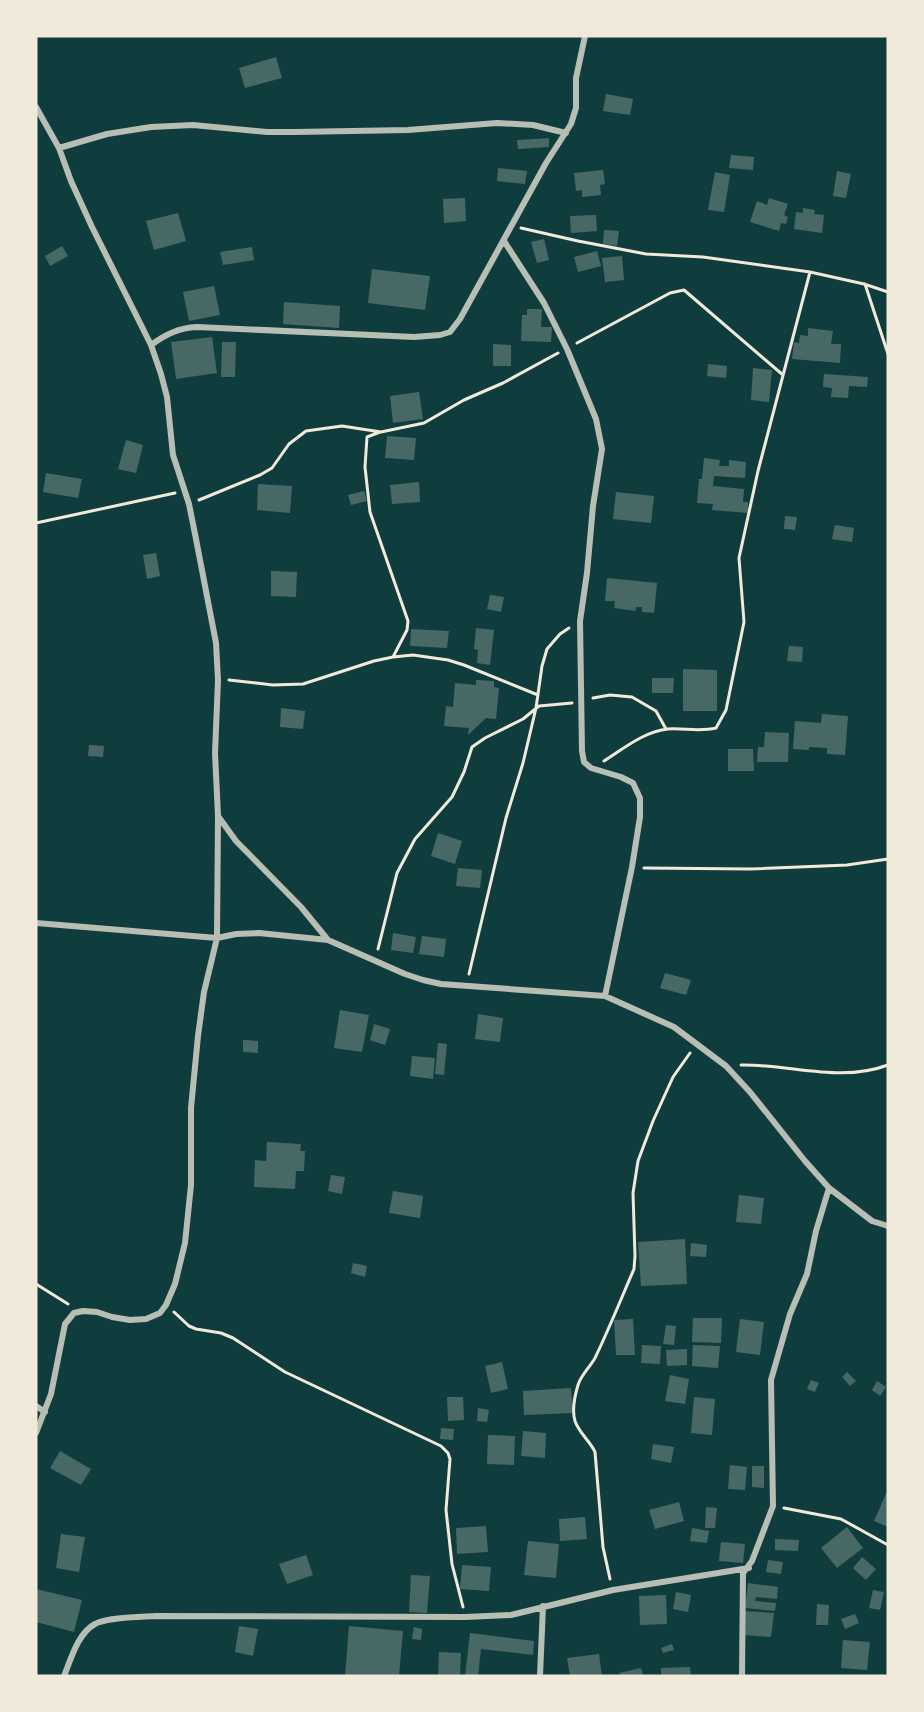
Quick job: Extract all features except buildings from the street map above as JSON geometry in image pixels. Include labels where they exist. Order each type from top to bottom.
[{"type":"street","points":[[151,345],[170,333],[197,327],[414,337],[450,332],[460,319],[546,162],[571,124],[576,108],[576,78],[585,36]]},
{"type":"street","points":[[36,107],[59,148],[92,227],[151,345],[167,397],[173,455],[189,504],[216,643],[218,680],[215,753],[218,816],[217,938],[204,992],[198,1036],[191,1108],[191,1185],[185,1243],[175,1284],[160,1313],[146,1319],[130,1320],[83,1311],[74,1313],[65,1324],[51,1395],[36,1433]]},
{"type":"street","points":[[59,148],[107,134],[151,127],[194,125],[267,132],[295,132],[408,130],[498,123],[533,125],[566,133]]},
{"type":"street","points":[[504,241],[544,303],[567,349],[596,418],[602,449],[580,621],[582,751],[584,762],[591,768],[633,783],[640,798],[640,817],[632,867],[605,996]]},
{"type":"street","points":[[218,816],[236,841],[301,907],[328,940]]},
{"type":"street","points":[[36,923],[217,938],[259,933],[328,940],[423,980],[441,984],[605,996],[674,1027],[726,1066],[830,1188],[872,1221],[888,1226]]},
{"type":"street","points":[[742,1676],[743,1572],[748,1568],[773,1506],[771,1380],[790,1314],[807,1274],[816,1231],[830,1188]]},
{"type":"street","points":[[36,1406],[45,1412]]},
{"type":"street","points":[[64,1676],[79,1642],[95,1624],[107,1620],[156,1616],[465,1617],[511,1615],[613,1590],[748,1568]]},
{"type":"street","points":[[540,1676],[543,1606]]},
{"type":"path","points":[[512,225],[646,254],[704,257],[810,272],[888,292]]},
{"type":"path","points":[[591,768],[649,734],[666,729],[708,730],[716,728],[726,710],[744,622],[739,558],[810,272]]},
{"type":"path","points":[[864,284],[888,354]]},
{"type":"path","points":[[393,657],[407,630],[408,621],[370,512],[365,467],[367,437],[424,423],[670,293],[684,290],[783,375]]},
{"type":"path","points":[[189,504],[272,468],[290,444],[306,431],[342,426],[381,432]]},
{"type":"path","points":[[36,523],[184,491]]},
{"type":"path","points":[[466,985],[506,818],[523,763],[547,649],[560,634],[580,621]]},
{"type":"path","points":[[218,680],[273,685],[303,684],[393,657],[413,655],[448,660],[510,682],[538,695]]},
{"type":"path","points":[[375,961],[397,873],[415,839],[452,797],[464,772],[472,747],[523,719],[536,708],[547,704],[581,702],[610,695],[632,697],[656,711],[666,729]]},
{"type":"path","points":[[632,867],[751,869],[848,865],[888,859]]},
{"type":"path","points":[[613,1590],[603,1547],[595,1452],[575,1420],[575,1394],[579,1381],[591,1366],[599,1350],[634,1269],[633,1193],[638,1161],[673,1077],[697,1044]]},
{"type":"path","points":[[726,1066],[761,1065],[825,1073],[855,1073],[888,1065]]},
{"type":"path","points":[[36,1284],[83,1311]]},
{"type":"path","points":[[166,1305],[189,1326],[221,1333],[232,1338],[285,1372],[441,1446],[448,1453],[450,1459],[446,1510],[452,1564],[465,1617]]},
{"type":"path","points":[[773,1506],[841,1519],[888,1545]]}]
